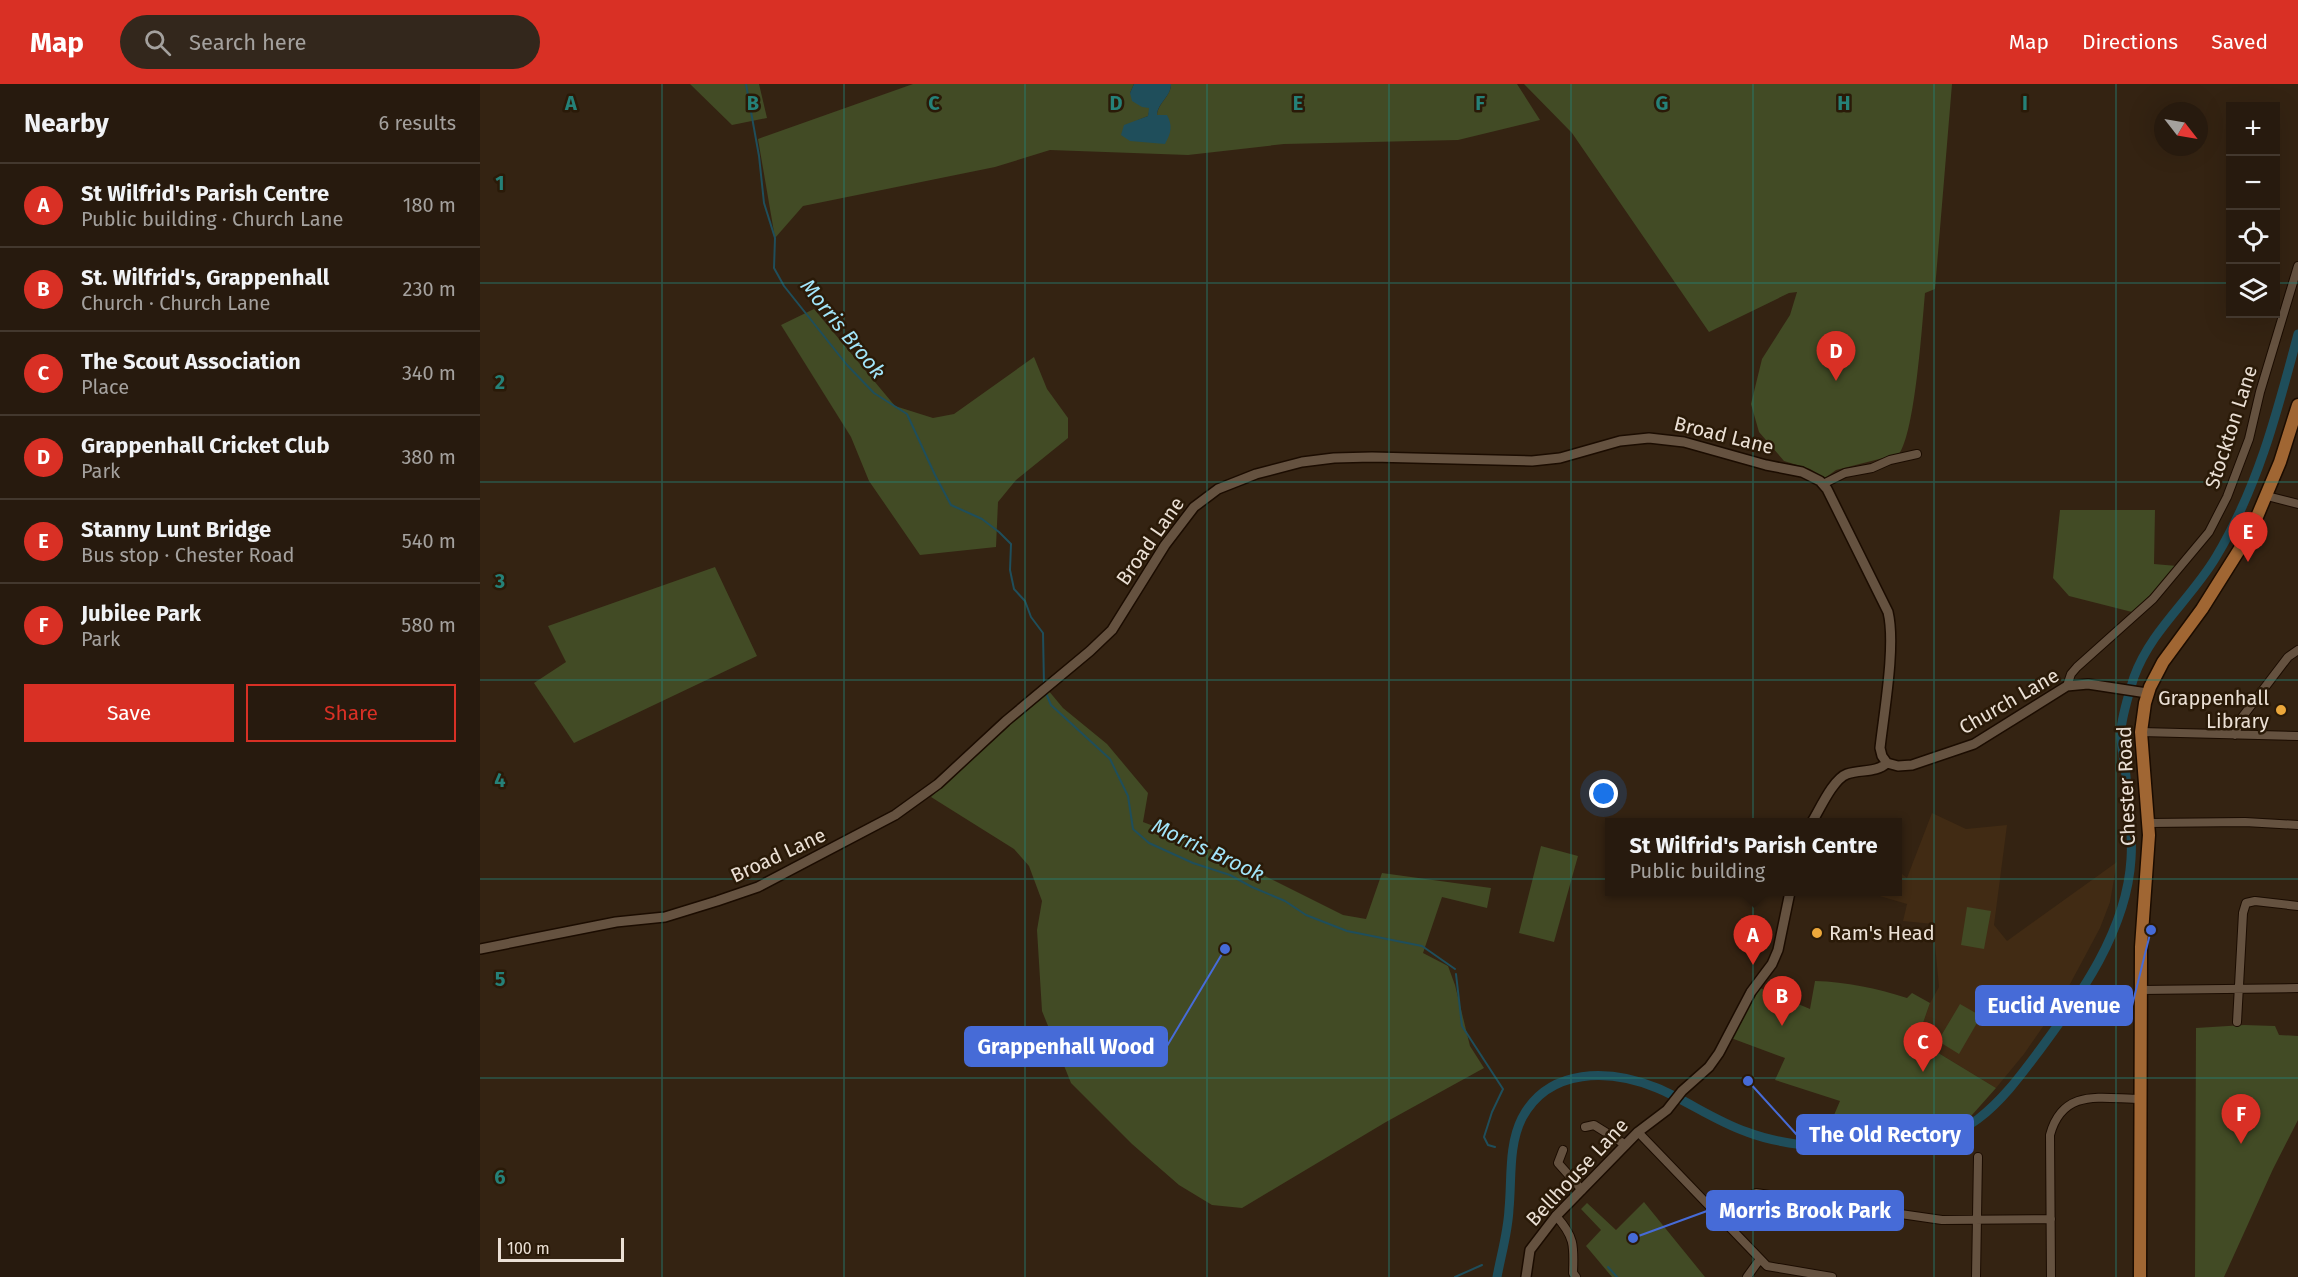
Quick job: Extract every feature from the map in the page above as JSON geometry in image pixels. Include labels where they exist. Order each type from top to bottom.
[{"type":"main road","name":"Chester Road","points":[[2140,1277],[2140,990],[2142,914],[2149,823],[2141,732],[2142,691],[2237,556],[2267,496],[2298,405]]},
{"type":"street","name":"Stockton Lane","points":[[2067,686],[2071,674],[2077,667],[2153,599],[2209,532],[2227,497],[2249,439],[2260,392],[2298,266]]},
{"type":"street","name":"Broad Lane","points":[[480,949],[616,922],[665,917],[758,887],[864,833],[912,805],[1112,630],[1165,545],[1194,507],[1205,497],[1232,483],[1279,467],[1318,460],[1372,457],[1532,461],[1560,458],[1630,439],[1660,438],[1802,472],[1824,484]]},
{"type":"street","points":[[1887,763],[1880,748],[1889,656],[1890,619],[1824,484],[1845,473],[1872,468],[1890,460],[1917,454]]},
{"type":"street","points":[[2267,496],[2298,504]]},
{"type":"street","points":[[2235,735],[2240,720],[2288,657],[2298,650]]},
{"type":"street","name":"Church Lane","points":[[1814,818],[1836,781],[1846,774],[1879,769],[1887,763],[1898,766],[1912,765],[1974,744],[2067,686],[2088,684],[2142,691]]},
{"type":"street","points":[[2141,732],[2298,736]]},
{"type":"street","points":[[2149,823],[2245,822],[2298,825]]},
{"type":"street","name":"Bellhouse Lane","points":[[1526,1277],[1530,1250],[1556,1216],[1638,1132],[1673,1103],[1719,1053],[1751,992],[1772,964],[1778,950],[1789,896]]},
{"type":"street","points":[[2237,1022],[2243,913],[2246,903],[2254,901],[2298,906]]},
{"type":"street","points":[[2140,990],[2298,988]]},
{"type":"street","points":[[2051,1277],[2050,1135],[2056,1118],[2069,1104],[2082,1098],[2141,1099]]},
{"type":"street","points":[[1585,1127],[1594,1125],[1626,1145]]},
{"type":"street","points":[[1638,1132],[1767,1266],[1832,1277]]},
{"type":"street","points":[[1563,1150],[1558,1162],[1582,1190]]},
{"type":"street","points":[[1976,1277],[1978,1157]]},
{"type":"street","points":[[1715,1211],[1729,1207],[1756,1193],[1942,1220],[2050,1219]]},
{"type":"street","points":[[1556,1216],[1568,1230],[1574,1244],[1573,1273],[1575,1277]]},
{"type":"street","points":[[1747,1277],[1760,1259]]},
{"type":"shaded area","points":[[1932,813],[1966,829],[2007,825],[1994,925],[2007,941],[2117,862],[2110,902],[2100,928],[2062,999],[2024,1054],[1996,1088],[1917,1040],[1930,1003],[1939,987],[1933,924],[1903,921],[1907,904],[1880,896],[1902,896],[1902,874],[1907,878]]},
{"type":"green space","points":[[690,84],[759,84],[767,118],[732,125]]},
{"type":"green space","points":[[913,84],[1134,84],[1130,93],[1150,108],[1148,116],[1138,120],[1157,115],[1171,84],[1517,84],[1540,120],[1458,140],[1284,144],[1188,155],[1050,150],[995,167],[803,206],[775,238],[758,139]]},
{"type":"green space","points":[[1524,84],[1952,84],[1935,289],[1925,293],[1913,402],[1905,442],[1899,454],[1836,470],[1825,478],[1810,469],[1784,461],[1759,432],[1751,404],[1762,359],[1790,315],[1797,292],[1789,293],[1709,332],[1572,133]]},
{"type":"green space","points":[[814,309],[895,406],[933,418],[954,414],[1034,357],[1047,389],[1068,418],[1068,438],[1016,480],[998,502],[996,547],[920,555],[869,481],[851,437],[781,325]]},
{"type":"green space","points":[[2060,510],[2155,510],[2154,564],[2179,568],[2132,612],[2069,596],[2053,578]]},
{"type":"green space","points":[[715,567],[757,656],[574,743],[534,683],[566,662],[548,626]]},
{"type":"green space","points":[[1048,690],[1063,708],[1107,744],[1148,793],[1143,822],[1201,844],[1343,915],[1366,919],[1382,873],[1491,888],[1487,908],[1442,897],[1423,953],[1448,966],[1470,1046],[1484,1068],[1386,1122],[1242,1208],[1212,1205],[1179,1185],[1132,1144],[1071,1083],[1042,1011],[1037,930],[1042,901],[1029,866],[1014,849],[931,797]]},
{"type":"green space","points":[[1541,846],[1578,856],[1554,942],[1519,933]]},
{"type":"green space","points":[[1967,907],[1991,911],[1984,949],[1961,945]]},
{"type":"green space","points":[[1815,981],[1861,986],[1907,998],[1912,993],[1930,1003],[1917,1040],[1996,1088],[1972,1115],[1929,1134],[1823,1141],[1840,1101],[1775,1080],[1785,1058],[1731,1038],[1760,988],[1810,1009]]},
{"type":"green space","points":[[1960,1004],[1981,1016],[1959,1054],[1938,1041]]},
{"type":"green space","points":[[2275,1026],[2279,1035],[2298,1036],[2298,1120],[2224,1277],[2195,1277],[2196,1028]]},
{"type":"green space","points":[[1644,1202],[1705,1277],[1612,1277],[1586,1246],[1601,1230],[1581,1209],[1587,1203],[1616,1230]]},
{"type":"water","points":[[1134,84],[1171,84],[1157,115],[1167,115],[1171,126],[1165,144],[1130,141],[1121,135],[1124,125],[1148,116],[1149,108],[1132,101],[1130,93]]},
{"type":"waterway","name":"Morris Brook","points":[[746,84],[759,156],[764,203],[775,238],[774,268],[784,286],[847,365],[874,393],[907,414],[951,505],[982,519],[1011,544],[1010,570],[1014,589],[1025,601],[1031,617],[1043,633],[1044,685]]},
{"type":"waterway","points":[[1497,1277],[1507,1226],[1514,1140],[1522,1118],[1534,1101],[1548,1089],[1564,1081],[1582,1077],[1620,1077],[1657,1088],[1747,1132],[1800,1145],[1832,1148],[1898,1146],[1956,1131],[1978,1119],[2011,1087],[2055,1030],[2085,985],[2099,961],[2121,911],[2128,885],[2131,859],[2130,813],[2121,729],[2132,683],[2150,644],[2206,572],[2231,531],[2244,504],[2274,421],[2298,334]]},
{"type":"waterway","name":"Morris Brook","points":[[1045,691],[1051,705],[1110,759],[1128,796],[1133,829],[1149,843],[1193,863],[1230,875],[1285,901],[1306,915],[1347,931],[1422,946],[1455,969]]},
{"type":"waterway","name":"Morris Brook","points":[[1456,974],[1462,1026],[1503,1089],[1484,1137],[1488,1145],[1495,1147]]},
{"type":"waterway","points":[[1455,1277],[1482,1265]]},
{"type":"waterway","points":[[1608,1267],[1617,1277]]},
{"type":"place","name":"Grappenhall Cricket Club","points":[[1836,381]]},
{"type":"place","name":"Stanny Lunt Bridge","points":[[2248,562]]},
{"type":"place","name":"Grappenhall Library","points":[[2281,710]]},
{"type":"place","name":"Euclid Avenue","points":[[2151,930]]},
{"type":"place","name":"Ram's Head","points":[[1817,933]]},
{"type":"place","name":"Grappenhall Wood","points":[[1225,949]]},
{"type":"place","name":"St Wilfrid's Parish Centre","points":[[1753,965]]},
{"type":"place","name":"St. Wilfrid's, Grappenhall","points":[[1782,1026]]},
{"type":"place","name":"The Scout Association","points":[[1923,1072]]},
{"type":"place","name":"The Old Rectory","points":[[1748,1081]]},
{"type":"place","name":"Jubilee Park","points":[[2241,1144]]},
{"type":"place","name":"Morris Brook Park","points":[[1633,1238]]}]
